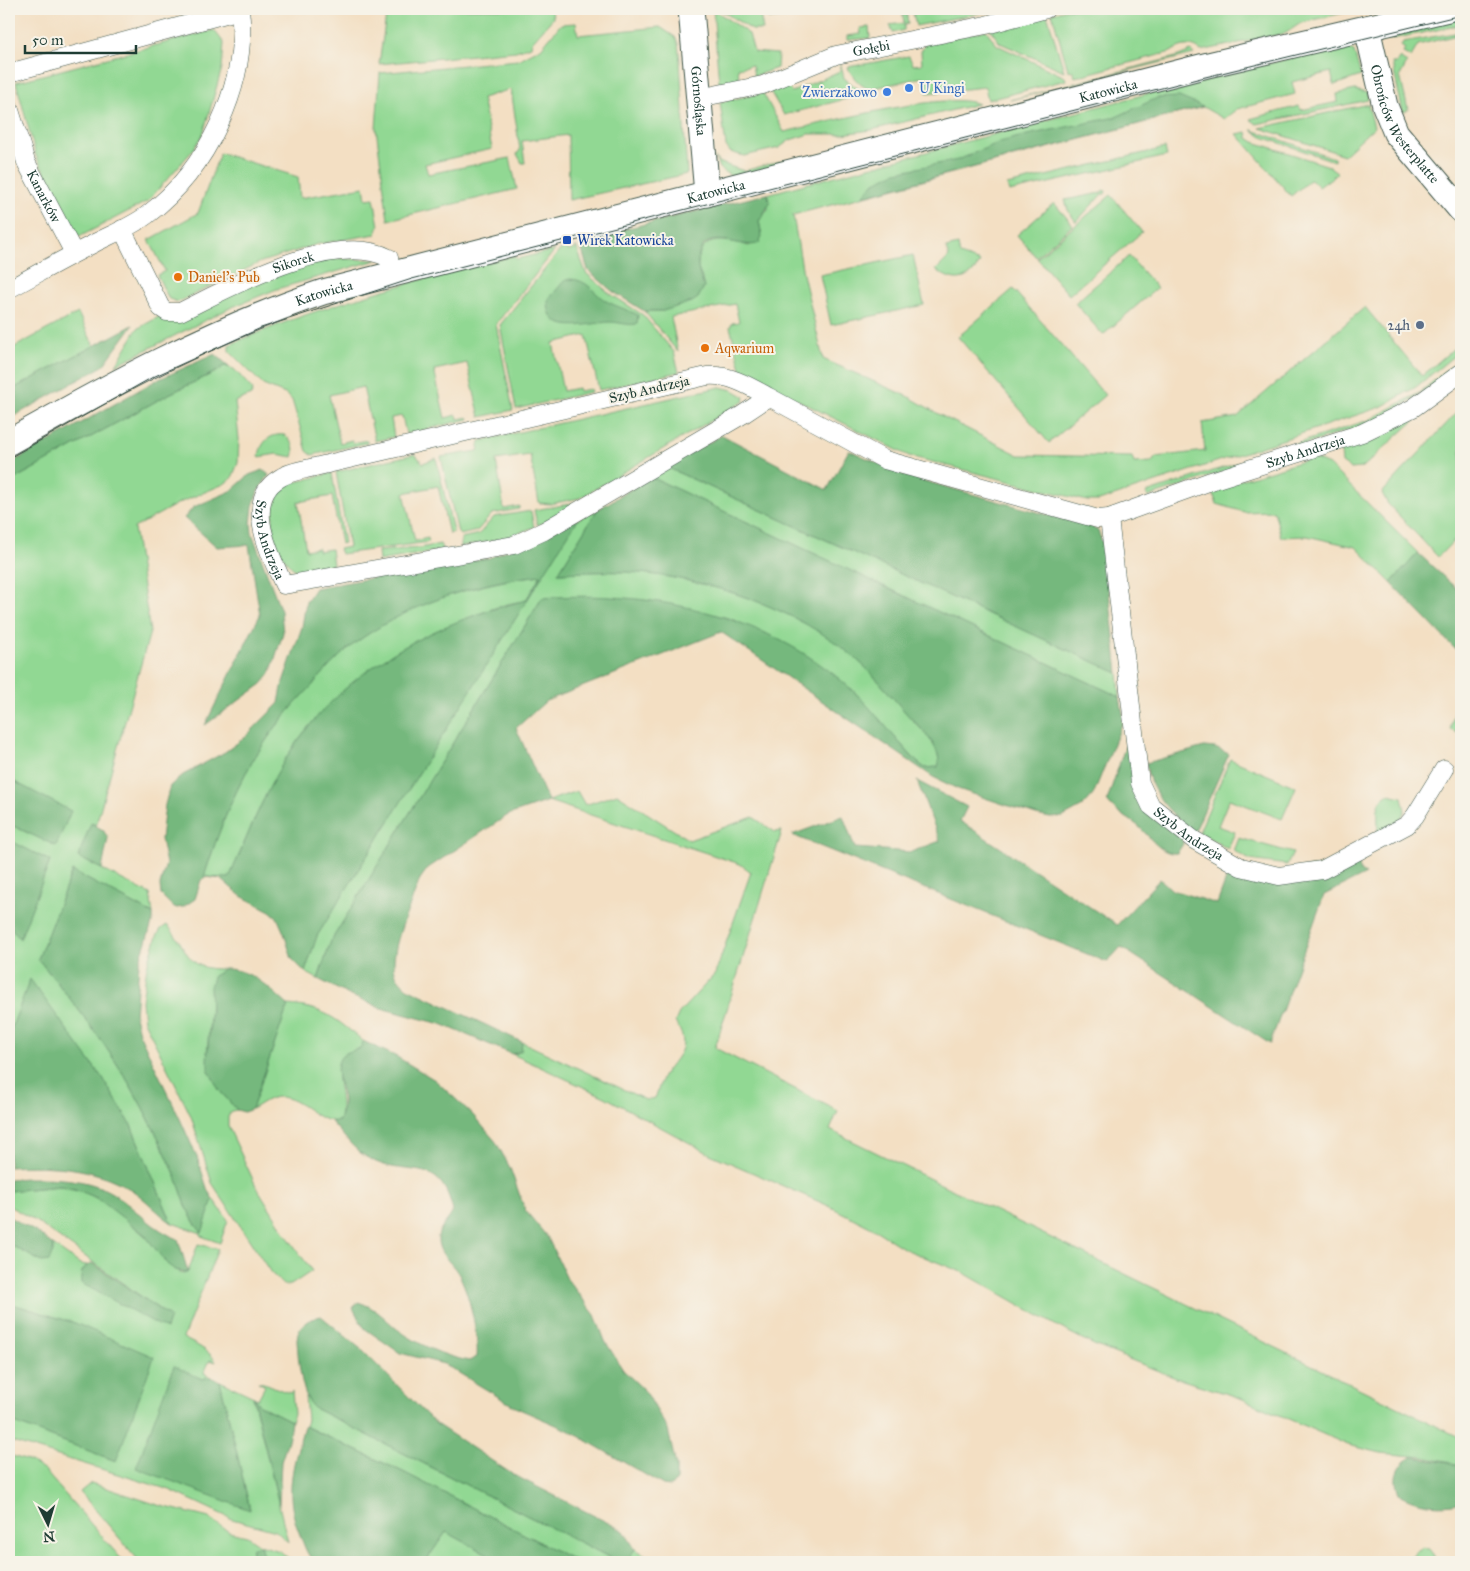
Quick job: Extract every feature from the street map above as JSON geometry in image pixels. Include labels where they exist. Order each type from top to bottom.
[{"type":"street","name":"Górnośląska","points":[[691,9],[707,194]]},
{"type":"street","name":"Gołębi","points":[[699,98],[763,85],[836,55],[986,24],[1046,9]]},
{"type":"street","name":"Katowicka","points":[[9,442],[148,366],[256,316],[323,292],[1201,67],[1366,28],[1409,13],[1443,9]]},
{"type":"street","points":[[9,73],[240,10],[241,47],[239,70],[214,137],[182,181],[146,216],[9,289]]},
{"type":"street","name":"Obrońców Westerplatte","points":[[1366,28],[1385,106],[1396,133],[1461,210]]},
{"type":"street","name":"Kanarków","points":[[9,107],[26,162],[74,253]]},
{"type":"street","name":"Sikorek","points":[[122,229],[161,308],[167,312],[180,312],[261,272],[317,255],[374,252],[389,258],[392,273]]},
{"type":"street","name":"Szyb Andrzeja","points":[[769,397],[544,531],[514,545],[284,584],[262,529],[262,504],[271,485],[279,478],[306,469],[717,375],[734,379],[769,397],[892,463],[1086,517],[1109,518],[1211,481],[1362,433],[1413,408],[1461,374]]},
{"type":"street","name":"Szyb Andrzeja","points":[[1109,518],[1140,783],[1151,806],[1161,816],[1194,840],[1241,867],[1279,876],[1322,870],[1407,825],[1415,816],[1444,769]]},
{"type":"green space","points":[[387,9],[552,9],[553,18],[532,42],[531,46],[516,51],[379,64]]},
{"type":"green space","points":[[713,9],[749,34],[754,52],[778,54],[777,68],[754,76],[752,65],[738,68],[739,79],[719,83]]},
{"type":"green space","points":[[719,9],[759,9],[763,30],[752,30]]},
{"type":"green space","points":[[767,9],[858,9],[769,19]]},
{"type":"green space","points":[[902,9],[906,9],[908,24],[904,25],[904,30],[893,33],[890,25],[904,23]]},
{"type":"green space","points":[[912,9],[1000,9],[916,26]]},
{"type":"green space","points":[[1067,9],[1360,9],[1301,23],[1286,33],[1201,51],[1194,47],[1182,46],[1171,52],[1075,77],[1073,71],[1068,70],[1052,13]]},
{"type":"green space","points":[[1461,12],[1461,25],[1387,40],[1392,36],[1391,30]]},
{"type":"green space","points":[[1047,14],[1064,71],[1000,43],[990,29]]},
{"type":"green space","points":[[576,23],[578,35],[660,27],[675,37],[678,43],[680,62],[687,174],[569,200],[568,135],[522,141],[525,163],[522,163],[517,154],[520,150],[511,89],[482,98],[492,149],[425,164],[428,174],[510,158],[517,189],[388,220],[376,128],[380,73],[518,60],[541,48],[561,24]]},
{"type":"green space","points":[[869,27],[870,38],[847,40],[847,36],[861,34],[860,28]]},
{"type":"green space","points":[[214,30],[224,43],[222,68],[203,134],[193,150],[148,201],[79,237],[36,156],[16,82]]},
{"type":"green space","points":[[986,30],[997,45],[1065,77],[1066,80],[988,100],[985,87],[927,93],[923,77],[870,89],[857,81],[848,67],[909,56],[913,65],[922,64],[921,51],[925,44]]},
{"type":"green space","points":[[1461,32],[1461,34],[1418,45],[1411,57],[1403,53],[1405,49],[1401,46],[1403,42]]},
{"type":"green space","points":[[1342,46],[1354,51],[1361,76],[1334,85],[1331,72],[1292,82],[1295,94],[1237,109],[1224,119],[1203,107],[793,215],[803,274],[823,359],[911,398],[1019,455],[1132,457],[1134,463],[1152,462],[1156,457],[1205,451],[1202,423],[1237,417],[1365,307],[1422,376],[1461,342],[1461,350],[1416,387],[1381,407],[1099,501],[1087,501],[909,456],[742,372],[730,327],[732,323],[739,322],[735,304],[671,317],[678,352],[644,311],[663,311],[698,298],[702,277],[698,264],[704,247],[717,241],[749,246],[762,236],[759,221],[768,209],[767,194],[1188,83]]},
{"type":"green space","points":[[1191,51],[1194,54],[1010,100],[1176,57]]},
{"type":"green space","points":[[1399,58],[1407,63],[1400,76],[1408,110],[1403,112],[1392,63],[1397,63]]},
{"type":"green space","points":[[840,61],[844,78],[865,94],[784,115],[770,91],[784,84],[792,92],[840,71]]},
{"type":"green space","points":[[1355,90],[1367,93],[1368,100],[1257,124],[1250,119],[1299,106],[1301,110],[1338,102],[1337,94]]},
{"type":"green space","points":[[763,93],[784,132],[884,110],[941,101],[963,101],[978,104],[871,130],[842,134],[809,134],[790,140],[779,148],[744,156],[730,152],[726,146],[720,102]]},
{"type":"green space","points":[[1179,97],[1203,107],[863,196],[873,183],[896,172],[958,160],[1000,142],[1027,135],[1116,117],[1157,98]]},
{"type":"green space","points":[[1368,104],[1374,127],[1344,155],[1260,128]]},
{"type":"green space","points":[[1252,130],[1334,158],[1334,161],[1262,137]]},
{"type":"green space","points":[[1247,132],[1248,138],[1254,142],[1329,166],[1338,173],[1319,187],[1311,179],[1291,196],[1237,134]]},
{"type":"green space","points":[[1165,148],[1167,156],[1009,192],[1007,185]]},
{"type":"green space","points":[[220,153],[298,177],[300,198],[364,187],[366,199],[374,198],[379,226],[376,234],[318,244],[261,262],[178,302],[169,299],[157,275],[165,271],[149,240],[198,213]]},
{"type":"green space","points":[[715,157],[718,162],[744,171],[785,160],[767,170],[731,176],[719,168]]},
{"type":"green space","points":[[1103,190],[1106,191],[1105,194],[1102,194],[1076,222],[1068,210],[1065,200],[1101,193]]},
{"type":"green space","points":[[767,194],[770,203],[759,221],[762,236],[759,243],[752,245],[714,241],[706,243],[701,250],[698,266],[704,287],[698,298],[692,302],[663,311],[644,311],[612,291],[588,270],[580,244],[593,241],[592,237]]},
{"type":"green space","points":[[1111,195],[1142,232],[1069,295],[1037,258]]},
{"type":"green space","points":[[1054,203],[1073,225],[1036,257],[1017,235]]},
{"type":"green space","points":[[958,245],[960,255],[980,262],[971,274],[961,279],[955,279],[936,270],[949,257],[946,248]]},
{"type":"green space","points":[[576,246],[586,273],[609,293],[643,315],[674,352],[679,372],[599,390],[586,335],[553,343],[563,391],[578,388],[579,391],[590,389],[591,392],[516,409],[500,325],[561,249],[567,247],[568,251],[576,249]]},
{"type":"green space","points":[[555,250],[496,324],[513,410],[480,417],[467,363],[434,370],[445,418],[457,415],[458,419],[468,417],[469,419],[406,434],[402,416],[391,418],[394,437],[375,441],[363,387],[329,395],[340,443],[352,440],[353,443],[367,440],[367,443],[312,455],[307,451],[292,400],[285,394],[263,385],[229,351],[229,345],[263,331],[369,294],[513,256],[517,259]]},
{"type":"green space","points":[[913,255],[924,305],[831,325],[820,275]]},
{"type":"green space","points":[[1129,256],[1157,288],[1103,335],[1075,303]]},
{"type":"green space","points":[[326,258],[377,260],[277,289],[230,308],[116,365],[137,329],[162,315]]},
{"type":"green space","points":[[569,279],[581,281],[608,302],[638,315],[637,324],[630,325],[610,322],[570,326],[554,320],[549,312],[548,300],[564,281]]},
{"type":"green space","points":[[1013,289],[1105,395],[1049,443],[958,337]]},
{"type":"green space","points":[[78,313],[94,346],[9,391],[9,350]]},
{"type":"green space","points":[[133,325],[103,366],[9,419],[9,391]]},
{"type":"green space","points":[[215,354],[230,367],[224,366],[218,371],[169,394],[9,482],[9,464],[155,381]]},
{"type":"green space","points":[[1461,358],[1461,366],[1382,419],[1148,497],[1146,493],[1369,420],[1419,393]]},
{"type":"green space","points":[[224,366],[234,369],[253,390],[251,395],[235,402],[239,439],[238,463],[232,478],[224,484],[179,503],[134,528],[150,632],[96,825],[92,823],[78,857],[150,894],[153,914],[72,871],[38,959],[91,1026],[127,1080],[162,1146],[175,1174],[189,1213],[197,1226],[202,1232],[213,1199],[228,1220],[220,1243],[201,1236],[201,1233],[172,1223],[130,1123],[103,1079],[30,980],[9,1035],[9,925],[20,938],[50,861],[9,840],[9,824],[41,839],[70,811],[9,779],[9,482],[169,394],[218,371]]},
{"type":"green space","points":[[720,387],[733,390],[745,397],[744,401],[580,498],[550,504],[539,503],[530,455],[496,460],[504,509],[519,506],[519,509],[492,514],[477,531],[460,535],[458,533],[441,457],[478,451],[480,441]]},
{"type":"green space","points":[[1461,408],[1461,533],[1438,557],[1388,504],[1382,493]]},
{"type":"green space","points":[[1418,417],[1362,468],[1351,469],[1342,463],[1341,452],[1344,447]]},
{"type":"green space","points":[[284,435],[293,444],[293,457],[277,454],[259,457],[261,447],[270,437]]},
{"type":"green space","points":[[722,435],[827,490],[849,450],[906,476],[1092,527],[1098,531],[1104,547],[1118,673],[666,467]]},
{"type":"green space","points":[[415,454],[423,463],[436,458],[452,533],[449,534],[438,486],[404,493],[415,541],[428,538],[429,542],[341,554],[339,549],[349,547],[336,472]]},
{"type":"green space","points":[[1313,458],[1329,465],[1418,553],[1391,583],[1356,547],[1307,536],[1281,537],[1274,511],[1244,512],[1217,504],[1211,489]]},
{"type":"green space","points":[[666,467],[1118,673],[1120,697],[651,477]]},
{"type":"green space","points":[[263,470],[269,475],[258,491],[253,506],[252,533],[281,611],[283,633],[270,674],[262,684],[205,725],[260,615],[249,545],[217,547],[184,518],[194,507],[231,491],[249,475]]},
{"type":"green space","points":[[332,473],[344,543],[341,544],[332,496],[298,502],[306,550],[318,548],[318,551],[331,549],[333,565],[295,570],[281,554],[274,533],[273,512],[280,492],[277,489],[295,479],[296,482]]},
{"type":"green space","points":[[651,477],[1120,697],[1123,714],[1122,724],[1093,795],[1083,806],[1063,817],[1050,818],[958,789],[933,777],[721,632],[546,701],[516,728],[548,801],[508,815],[428,868],[420,879],[395,951],[394,962],[397,977],[407,988],[522,1042],[521,1051],[512,1054],[441,1024],[384,1009],[349,995],[318,979],[331,941],[542,598],[583,596],[666,603],[706,612],[746,625],[783,642],[819,663],[860,697],[917,762],[925,768],[938,767],[939,760],[934,745],[871,673],[844,649],[820,632],[793,617],[765,604],[736,594],[677,578],[626,572],[558,573],[597,510]]},
{"type":"green space","points":[[581,502],[539,525],[537,524],[534,510]]},
{"type":"green space","points":[[597,510],[558,573],[627,572],[677,579],[707,585],[736,594],[765,604],[793,617],[820,632],[844,649],[871,673],[934,745],[939,760],[938,767],[925,768],[917,762],[852,689],[732,619],[684,607],[642,600],[594,597],[542,598],[331,941],[318,979],[305,972],[317,936],[526,601],[492,609],[412,643],[368,670],[348,687],[312,723],[296,743],[276,775],[229,879],[204,877],[229,807],[255,757],[292,707],[331,664],[354,644],[396,617],[443,598],[492,584],[541,575],[528,597],[578,519]]},
{"type":"green space","points":[[531,511],[534,527],[506,538],[461,547],[461,538],[479,534],[494,517]]},
{"type":"green space","points":[[578,519],[317,936],[305,972],[292,959],[277,917],[270,911],[241,896],[221,879],[208,877],[229,878],[276,775],[296,743],[318,715],[343,691],[370,669],[398,650],[428,635],[459,621],[526,600],[541,575],[492,583],[419,607],[374,630],[342,654],[286,714],[255,757],[229,807],[204,877],[207,877],[201,880],[195,899],[183,907],[177,908],[172,906],[161,895],[160,885],[166,864],[161,839],[165,805],[170,786],[183,775],[225,752],[244,738],[279,703],[283,682],[302,627],[306,602],[315,588],[489,558]]},
{"type":"green space","points":[[440,544],[443,550],[379,561],[378,551],[420,548]]},
{"type":"green space","points":[[1418,553],[1461,593],[1461,655],[1391,583]]},
{"type":"green space","points":[[1455,710],[1461,712],[1461,734],[1450,730]]},
{"type":"green space","points":[[1127,741],[1137,784],[1182,839],[1183,844],[1177,853],[1171,853],[1160,848],[1137,825],[1117,811],[1107,801]]},
{"type":"green space","points":[[1204,747],[1215,748],[1229,754],[1194,833],[1177,818],[1157,794],[1148,774],[1146,763]]},
{"type":"green space","points":[[1230,759],[1296,787],[1282,819],[1229,799],[1218,826],[1235,832],[1228,849],[1199,832]]},
{"type":"green space","points":[[9,779],[71,811],[56,846],[9,824]]},
{"type":"green space","points":[[917,781],[967,807],[960,821],[1117,925],[1160,879],[1172,890],[1217,904],[1231,866],[1260,877],[1357,859],[1361,872],[1366,874],[1324,895],[1270,1044],[1121,947],[1107,962],[792,835],[843,816],[855,848],[911,852],[940,841]]},
{"type":"green space","points":[[577,791],[585,805],[617,794],[689,840],[753,817],[775,832],[782,831],[715,1048],[838,1111],[830,1130],[1461,1438],[1461,1465],[1423,1457],[1381,1453],[1348,1445],[1238,1397],[1176,1378],[1094,1345],[964,1273],[905,1249],[872,1228],[829,1206],[710,1154],[605,1097],[512,1054],[518,1053],[522,1042],[646,1100],[655,1098],[664,1075],[682,1049],[682,1037],[675,1022],[679,1013],[715,974],[751,872],[740,864],[548,801]]},
{"type":"green space","points":[[1389,794],[1402,797],[1405,810],[1400,820],[1377,834],[1380,802]]},
{"type":"green space","points":[[91,823],[103,830],[108,838],[102,869],[78,857]]},
{"type":"green space","points":[[1239,838],[1293,853],[1287,865],[1250,860],[1234,851]]},
{"type":"green space","points":[[9,840],[50,861],[20,939],[9,925]]},
{"type":"green space","points":[[72,871],[153,914],[153,920],[139,963],[135,1016],[139,1033],[197,1157],[208,1191],[213,1199],[202,1233],[189,1212],[175,1174],[148,1117],[127,1080],[91,1026],[38,959]]},
{"type":"green space","points":[[167,925],[194,962],[201,966],[223,969],[213,977],[207,1053],[219,1090],[237,1110],[231,1111],[228,1117],[228,1126],[256,1186],[287,1236],[312,1271],[291,1285],[284,1285],[271,1273],[212,1183],[191,1116],[144,1021],[142,1001],[147,966],[157,936],[161,929]]},
{"type":"green space","points":[[223,969],[251,975],[288,1005],[252,1109],[244,1112],[237,1110],[219,1090],[209,1071],[207,1060],[211,1011],[210,987],[213,977]]},
{"type":"green space","points":[[30,979],[103,1079],[130,1123],[172,1223],[130,1189],[116,1181],[87,1171],[40,1166],[9,1167],[9,1035]]},
{"type":"green space","points":[[288,1005],[301,1006],[321,1012],[337,1020],[363,1041],[361,1048],[345,1054],[340,1062],[338,1069],[341,1102],[339,1121],[323,1119],[287,1098],[271,1098],[252,1109]]},
{"type":"green space","points":[[363,1041],[397,1057],[435,1080],[472,1114],[496,1142],[510,1168],[525,1210],[548,1238],[567,1279],[595,1315],[605,1341],[623,1370],[646,1392],[668,1430],[676,1466],[676,1482],[670,1486],[663,1485],[570,1431],[517,1408],[444,1364],[400,1353],[364,1328],[353,1308],[358,1302],[374,1310],[405,1335],[431,1349],[469,1361],[477,1357],[475,1326],[466,1291],[458,1273],[442,1252],[438,1243],[440,1230],[453,1211],[447,1193],[440,1181],[421,1171],[384,1165],[364,1156],[331,1122],[339,1121],[343,1106],[337,1069],[338,1063],[346,1053],[361,1048]]},
{"type":"green space","points":[[9,1179],[74,1180],[108,1191],[154,1225],[178,1239],[188,1272],[175,1270],[167,1264],[144,1234],[97,1198],[75,1189],[60,1186],[9,1191]]},
{"type":"green space","points":[[60,1186],[85,1192],[112,1207],[152,1242],[167,1264],[182,1273],[188,1272],[198,1244],[218,1249],[183,1338],[210,1354],[216,1362],[210,1360],[204,1373],[211,1377],[202,1379],[174,1367],[250,1509],[220,1381],[258,1399],[265,1386],[258,1382],[287,1392],[291,1393],[292,1391],[294,1414],[291,1421],[259,1405],[253,1398],[288,1542],[276,1531],[232,1519],[170,1490],[9,1441],[9,1421],[116,1461],[75,1323],[9,1303],[9,1244],[42,1262],[53,1252],[53,1245],[80,1264],[87,1265],[81,1273],[166,1314],[34,1220],[9,1206],[9,1191]]},
{"type":"green space","points":[[9,1217],[38,1233],[53,1245],[53,1252],[49,1261],[42,1262],[9,1244]]},
{"type":"green space","points":[[92,1263],[170,1317],[166,1329],[81,1283],[83,1271],[86,1266]]},
{"type":"green space","points":[[9,1303],[75,1323],[154,1357],[116,1461],[9,1421]]},
{"type":"green space","points":[[321,1316],[362,1350],[436,1424],[512,1474],[624,1531],[635,1549],[630,1556],[615,1560],[314,1408],[303,1386],[297,1339],[299,1330],[305,1324]]},
{"type":"green space","points":[[174,1366],[202,1379],[211,1377],[220,1381],[250,1510],[136,1468]]},
{"type":"green space","points":[[253,1396],[259,1405],[291,1421],[289,1437],[281,1462],[279,1504]]},
{"type":"green space","points":[[305,1396],[314,1408],[615,1560],[630,1556],[635,1549],[658,1562],[578,1562],[403,1472],[305,1426],[307,1420]]},
{"type":"green space","points":[[304,1426],[403,1472],[578,1562],[503,1562],[446,1532],[425,1562],[314,1562],[306,1550],[295,1520],[291,1493],[293,1467]]},
{"type":"green space","points":[[9,1455],[31,1462],[45,1471],[124,1562],[9,1562]]},
{"type":"green space","points":[[1412,1457],[1461,1465],[1461,1502],[1445,1505],[1421,1503],[1399,1494],[1396,1483],[1397,1473],[1402,1464]]},
{"type":"green space","points":[[91,1483],[158,1505],[209,1518],[229,1532],[247,1536],[260,1545],[254,1562],[140,1562],[80,1492]]},
{"type":"green space","points":[[446,1532],[503,1562],[425,1562]]},
{"type":"green space","points":[[260,1545],[280,1551],[293,1562],[264,1562]]},
{"type":"green space","points":[[260,1545],[265,1562],[254,1562],[251,1548]]},
{"type":"green space","points":[[1423,1547],[1431,1550],[1437,1562],[1407,1562],[1415,1552]]},
{"type":"tram line","points":[[9,458],[153,377],[261,328],[412,279],[1197,79],[1461,15]]},
{"type":"place","name":"U Kingi","points":[[909,88]]},
{"type":"place","name":"Zwierzakowo","points":[[887,92]]},
{"type":"place","name":"Wirek Katowicka","points":[[567,240]]},
{"type":"place","name":"Daniel's Pub","points":[[178,277]]},
{"type":"place","name":"24h","points":[[1420,325]]},
{"type":"place","name":"Aqwarium","points":[[705,348]]}]
